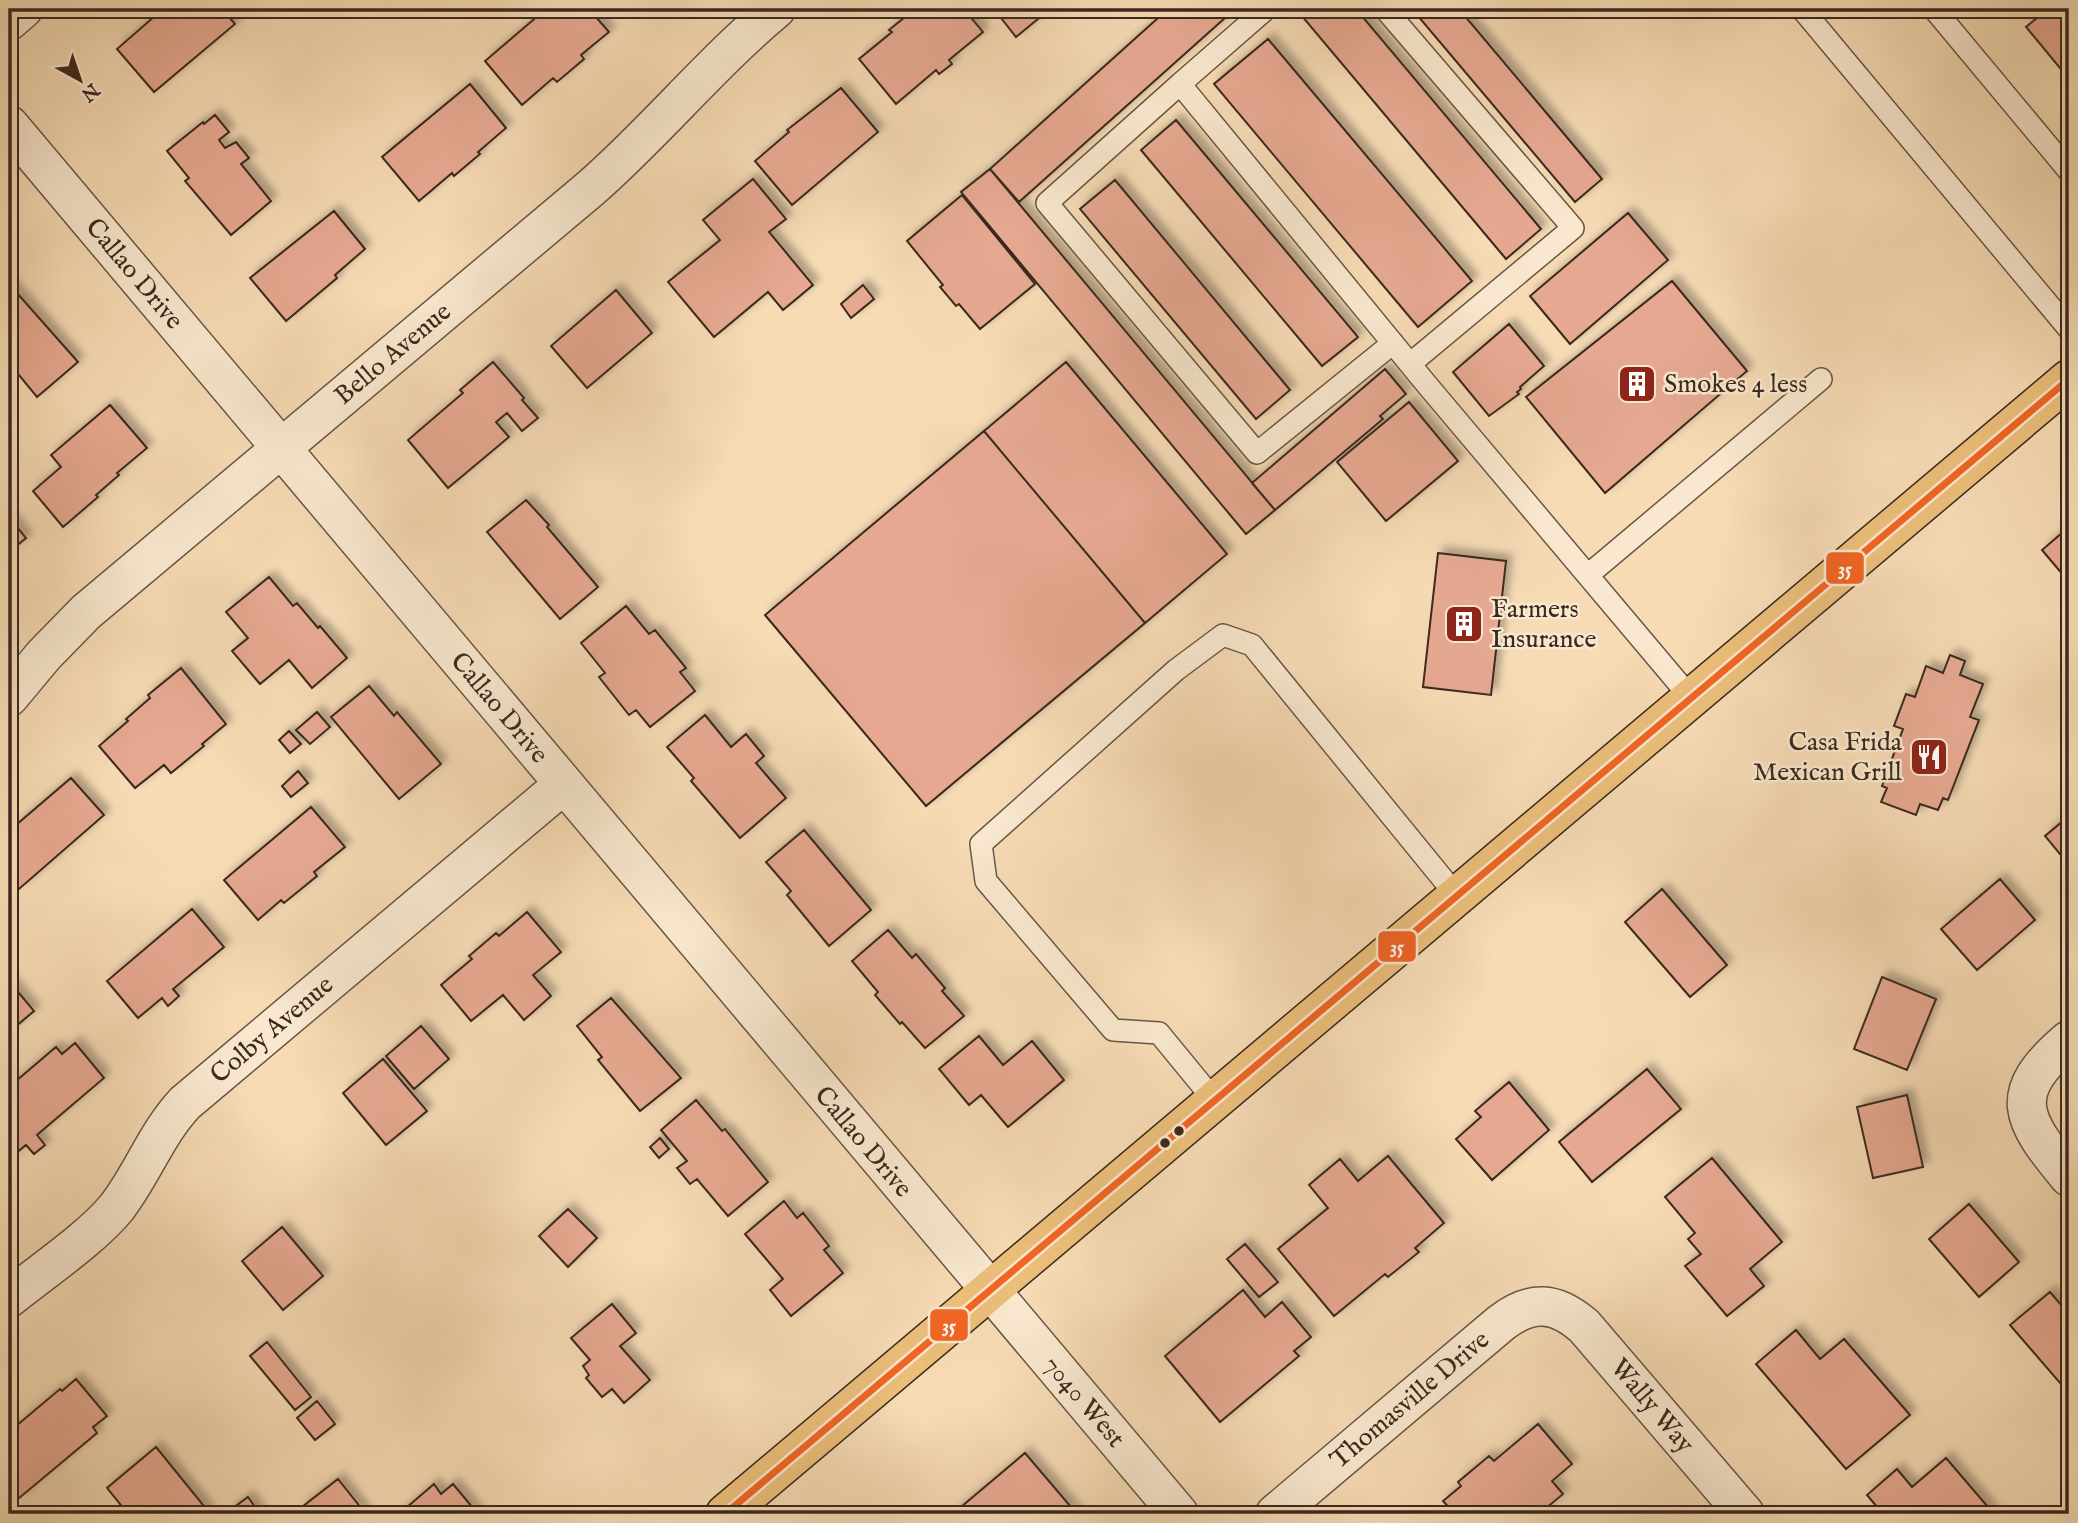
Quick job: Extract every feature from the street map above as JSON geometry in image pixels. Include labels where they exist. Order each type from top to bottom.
[{"type":"main road","points":[[725,1514],[2069,379]]},
{"type":"street","points":[[9,21],[23,9]]},
{"type":"street","name":"Bello Avenue","points":[[9,697],[44,655],[86,612],[612,170],[736,44],[776,9]]},
{"type":"street","name":"Callao Drive","points":[[9,125],[988,1290]]},
{"type":"street","name":"Colby Avenue","points":[[9,1298],[97,1227],[114,1210],[142,1169],[163,1129],[185,1103],[563,785]]},
{"type":"street","points":[[2069,1040],[2042,1065],[2032,1080],[2026,1097],[2027,1115],[2034,1131],[2069,1177]]},
{"type":"street","name":"7040 West","points":[[988,1290],[1179,1514]]},
{"type":"street","name":"Thomasville Drive","points":[[1275,1514],[1512,1314],[1526,1308],[1552,1307]]},
{"type":"street","name":"Wally Way","points":[[1552,1307],[1584,1326],[1745,1514]]},
{"type":"lane","points":[[1266,9],[1047,204],[1257,453],[1393,343]]},
{"type":"lane","points":[[1385,9],[1573,228],[1410,364]]},
{"type":"lane","points":[[1802,9],[2069,329]]},
{"type":"lane","points":[[1934,9],[2069,171]]},
{"type":"lane","points":[[1180,84],[1410,364],[1691,698]]},
{"type":"lane","points":[[1588,575],[1821,379]]},
{"type":"lane","points":[[1214,1100],[1159,1033],[1113,1030],[986,881],[981,844],[1176,670],[1223,635],[1252,645],[1456,895]]},
{"type":"building","points":[[163,9],[222,9],[235,24],[154,92],[117,49]]},
{"type":"building","points":[[546,9],[589,9],[609,32],[581,55],[584,59],[557,82],[553,78],[522,105],[485,61]]},
{"type":"building","points":[[915,9],[964,9],[983,32],[949,60],[952,64],[939,74],[936,70],[896,104],[859,59]]},
{"type":"building","points":[[994,9],[1050,9],[1016,37]]},
{"type":"building","points":[[1168,9],[1235,9],[1019,202],[990,169]]},
{"type":"building","points":[[1296,9],[1356,9],[1541,229],[1506,259]]},
{"type":"building","points":[[1412,9],[1459,9],[1602,179],[1575,202]]},
{"type":"building","points":[[2048,9],[2069,9],[2069,79],[2026,27]]},
{"type":"building","points":[[1268,39],[1472,281],[1418,327],[1214,84]]},
{"type":"building","points":[[470,84],[506,128],[454,176],[452,173],[419,201],[382,157]]},
{"type":"building","points":[[841,88],[878,132],[792,205],[755,161],[789,132],[787,130]]},
{"type":"building","points":[[215,115],[229,132],[219,140],[225,148],[236,142],[249,158],[241,164],[271,201],[231,235],[185,181],[189,178],[167,151]]},
{"type":"building","points":[[1176,120],[1358,337],[1322,366],[1141,150]]},
{"type":"building","points":[[990,169],[1275,510],[1246,534],[961,192]]},
{"type":"building","points":[[753,179],[786,219],[769,232],[813,285],[783,310],[768,292],[714,337],[668,282],[720,240],[703,220]]},
{"type":"building","points":[[1115,180],[1290,390],[1256,419],[1080,209]]},
{"type":"building","points":[[962,195],[1035,284],[980,329],[940,287],[943,285],[907,241]]},
{"type":"building","points":[[334,211],[365,249],[335,275],[337,278],[286,321],[250,278]]},
{"type":"building","points":[[1628,213],[1668,260],[1570,344],[1530,296]]},
{"type":"building","name":"Smokes 4 less","points":[[1672,281],[1747,371],[1605,493],[1526,397]]},
{"type":"building","points":[[9,284],[78,362],[37,397],[9,363]]},
{"type":"building","points":[[863,285],[874,299],[851,318],[841,304]]},
{"type":"building","points":[[616,290],[652,333],[587,388],[551,346]]},
{"type":"building","points":[[1509,324],[1544,366],[1520,387],[1517,392],[1519,394],[1489,416],[1453,372]]},
{"type":"building","points":[[493,362],[538,418],[522,431],[507,413],[496,422],[509,437],[448,488],[408,440],[463,393],[460,390]]},
{"type":"building","points":[[1066,362],[1227,554],[1145,623],[984,431]]},
{"type":"building","points":[[1385,369],[1406,394],[1380,416],[1383,419],[1275,510],[1252,483]]},
{"type":"building","points":[[1409,402],[1458,461],[1386,521],[1337,462]]},
{"type":"building","points":[[110,405],[147,448],[117,473],[119,475],[96,495],[98,497],[63,527],[33,491],[61,467],[51,455]]},
{"type":"building","points":[[984,431],[1145,623],[926,806],[765,615]]},
{"type":"building","points":[[526,500],[598,587],[560,619],[487,532]]},
{"type":"building","points":[[9,517],[26,538],[9,552]]},
{"type":"building","points":[[2069,527],[2069,582],[2042,550]]},
{"type":"building","name":"Farmers Insurance","points":[[1438,553],[1506,561],[1491,695],[1423,687]]},
{"type":"building","points":[[269,577],[293,606],[297,603],[347,658],[312,688],[289,660],[260,684],[232,651],[248,638],[226,612]]},
{"type":"building","points":[[626,606],[649,634],[655,630],[686,668],[680,672],[695,691],[650,727],[636,710],[629,715],[599,677],[605,673],[581,643]]},
{"type":"building","name":"Casa Frida Mexican Grill","points":[[1950,655],[1965,661],[1960,675],[1983,684],[1970,717],[1979,720],[1948,800],[1943,798],[1938,810],[1920,804],[1916,815],[1881,802],[1887,788],[1882,786],[1903,729],[1894,726],[1906,694],[1915,697],[1926,666],[1943,673]]},
{"type":"building","points":[[181,668],[226,724],[171,773],[164,765],[135,788],[99,746],[128,721],[126,719],[150,698],[148,695]]},
{"type":"building","points":[[369,686],[394,716],[397,712],[441,764],[399,799],[331,717]]},
{"type":"building","points":[[317,712],[330,727],[310,744],[296,730]]},
{"type":"building","points":[[705,715],[731,747],[746,734],[764,756],[756,763],[786,798],[740,838],[691,781],[694,778],[667,747]]},
{"type":"building","points":[[289,731],[301,744],[290,753],[279,740]]},
{"type":"building","points":[[298,771],[308,783],[291,797],[282,786]]},
{"type":"building","points":[[71,778],[104,815],[19,889],[9,879],[9,831]]},
{"type":"building","points":[[311,807],[345,847],[314,872],[317,876],[284,903],[281,900],[258,920],[224,880]]},
{"type":"building","points":[[2069,816],[2069,865],[2045,836]]},
{"type":"building","points":[[804,830],[871,910],[829,946],[787,895],[791,891],[766,862]]},
{"type":"building","points":[[2000,879],[2035,920],[1977,970],[1941,929]]},
{"type":"building","points":[[1662,889],[1727,965],[1690,997],[1625,922]]},
{"type":"building","points":[[192,909],[224,947],[173,989],[179,996],[168,1006],[162,998],[138,1018],[107,981]]},
{"type":"building","points":[[527,912],[561,952],[533,975],[551,996],[524,1020],[503,995],[471,1021],[441,985],[472,959],[469,956],[496,933],[499,936]]},
{"type":"building","points":[[888,930],[912,958],[916,954],[945,988],[942,991],[964,1016],[925,1048],[875,995],[878,992],[852,961]]},
{"type":"building","points":[[1882,977],[1936,999],[1907,1070],[1854,1049]]},
{"type":"building","points":[[9,981],[34,1011],[9,1032]]},
{"type":"building","points":[[611,998],[681,1078],[640,1111],[598,1060],[602,1057],[577,1026]]},
{"type":"building","points":[[421,1026],[449,1059],[414,1089],[386,1056]]},
{"type":"building","points":[[979,1036],[1003,1065],[1032,1041],[1064,1080],[1008,1127],[981,1095],[969,1105],[939,1069]]},
{"type":"building","points":[[75,1043],[104,1078],[37,1135],[45,1145],[34,1154],[26,1145],[9,1159],[9,1087],[56,1047],[62,1054]]},
{"type":"building","points":[[383,1059],[427,1111],[386,1145],[343,1093]]},
{"type":"building","points":[[1647,1069],[1681,1109],[1592,1182],[1559,1142]]},
{"type":"building","points":[[1509,1082],[1549,1130],[1492,1180],[1456,1139],[1481,1117],[1475,1111]]},
{"type":"building","points":[[1907,1095],[1923,1167],[1873,1178],[1857,1107]]},
{"type":"building","points":[[696,1100],[722,1131],[725,1129],[768,1182],[728,1216],[697,1179],[690,1184],[677,1168],[687,1161],[661,1130]]},
{"type":"building","points":[[660,1138],[669,1149],[659,1158],[650,1147]]},
{"type":"building","points":[[1388,1156],[1444,1223],[1415,1248],[1419,1252],[1388,1277],[1385,1274],[1334,1316],[1278,1249],[1328,1208],[1309,1185],[1340,1159],[1358,1181]]},
{"type":"building","points":[[1712,1158],[1782,1242],[1750,1269],[1764,1286],[1727,1316],[1685,1266],[1701,1254],[1688,1239],[1695,1233],[1665,1197]]},
{"type":"building","points":[[784,1201],[797,1218],[803,1213],[829,1246],[824,1250],[843,1273],[791,1316],[770,1290],[783,1279],[745,1234]]},
{"type":"building","points":[[1969,1204],[2019,1262],[1979,1297],[1929,1239]]},
{"type":"building","points":[[568,1209],[597,1238],[568,1267],[539,1236]]},
{"type":"building","points":[[282,1227],[323,1276],[283,1310],[242,1261]]},
{"type":"building","points":[[1245,1244],[1278,1282],[1259,1297],[1227,1259]]},
{"type":"building","points":[[1243,1290],[1265,1317],[1282,1302],[1311,1337],[1294,1351],[1299,1356],[1220,1422],[1165,1356]]},
{"type":"building","points":[[2050,1292],[2069,1314],[2069,1376],[2060,1383],[2010,1325]]},
{"type":"building","points":[[612,1304],[636,1333],[620,1346],[650,1380],[624,1403],[612,1389],[602,1397],[586,1378],[589,1375],[583,1366],[590,1360],[571,1338]]},
{"type":"building","points":[[1796,1330],[1820,1359],[1844,1339],[1910,1415],[1846,1469],[1756,1364]]},
{"type":"building","points":[[267,1342],[311,1397],[295,1410],[250,1356]]},
{"type":"building","points":[[76,1379],[107,1416],[93,1427],[97,1433],[18,1499],[14,1495],[9,1500],[9,1432]]},
{"type":"building","points":[[317,1401],[335,1424],[315,1440],[297,1418]]},
{"type":"building","points":[[1538,1424],[1572,1464],[1552,1481],[1563,1494],[1539,1514],[1455,1514],[1443,1501],[1461,1486],[1458,1482],[1489,1456],[1494,1461]]},
{"type":"building","points":[[156,1447],[208,1511],[204,1514],[128,1514],[107,1488]]},
{"type":"building","points":[[1025,1453],[1077,1514],[956,1514],[955,1512]]},
{"type":"building","points":[[1946,1458],[1994,1514],[1883,1514],[1867,1495],[1897,1469],[1912,1487]]},
{"type":"building","points":[[338,1479],[365,1513],[308,1514],[302,1507]]},
{"type":"building","points":[[434,1484],[441,1494],[453,1484],[478,1514],[399,1514]]},
{"type":"building","points":[[248,1497],[260,1514],[231,1514],[229,1511]]},
{"type":"transit line","name":"35","points":[[725,1514],[2069,379]]},
{"type":"place","name":"Smokes 4 less","points":[[1637,384]]},
{"type":"place","name":"Farmers Insurance","points":[[1464,624]]},
{"type":"place","name":"Casa Frida Mexican Grill","points":[[1929,757]]}]
